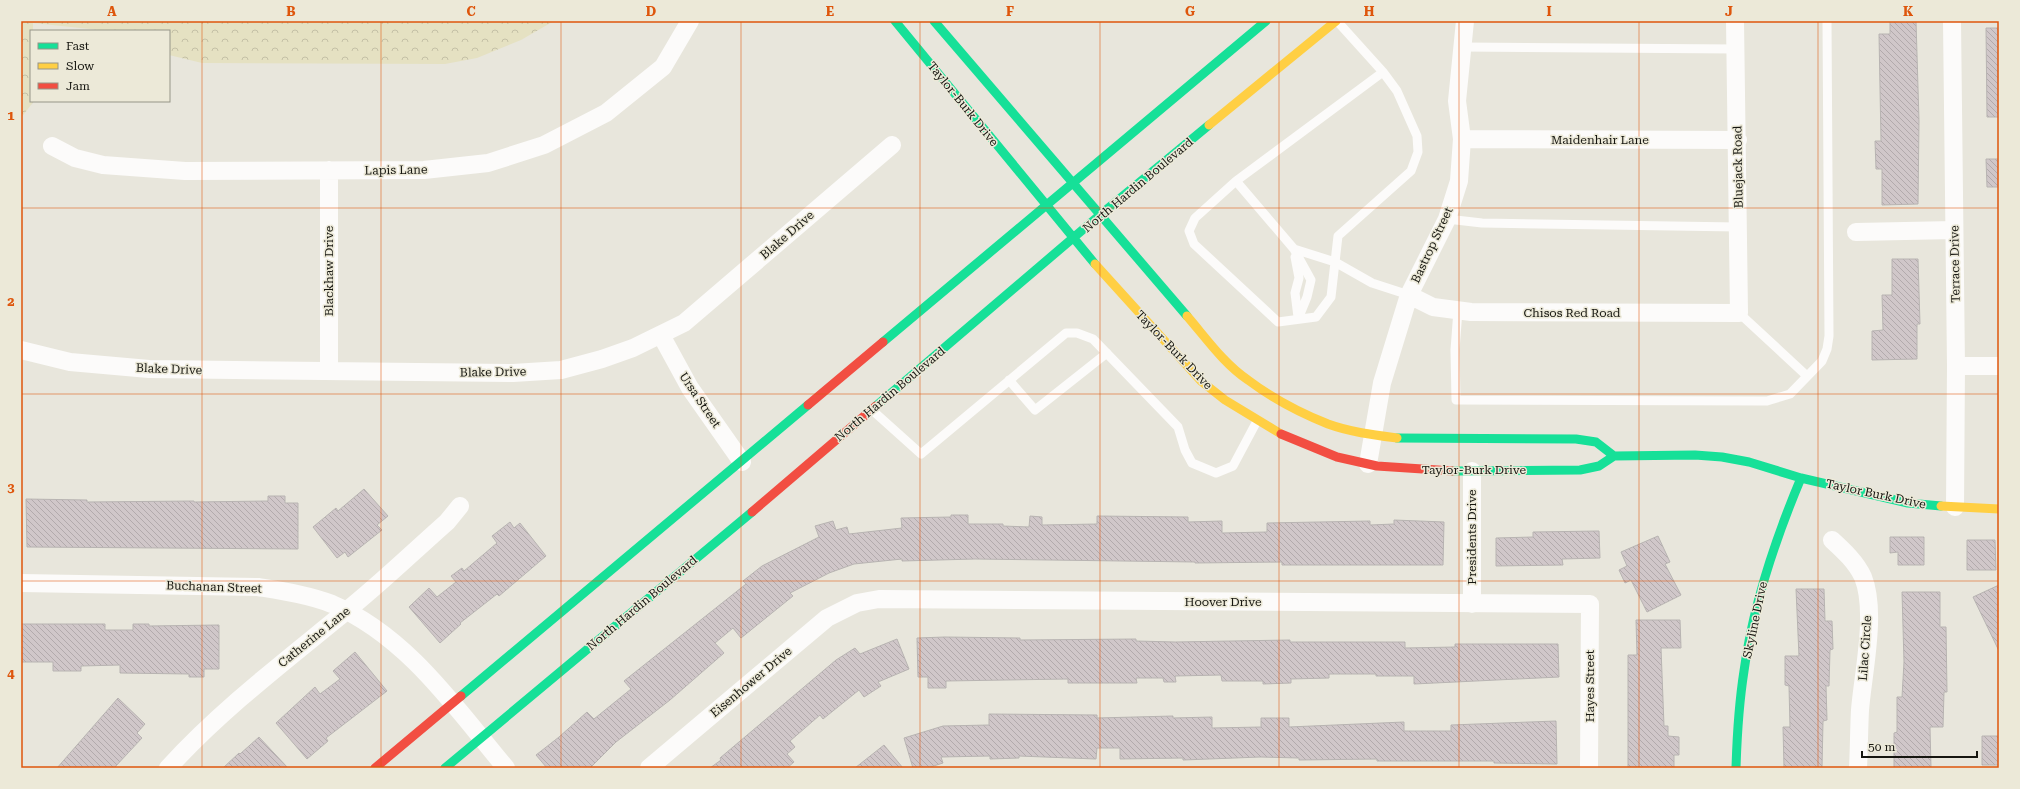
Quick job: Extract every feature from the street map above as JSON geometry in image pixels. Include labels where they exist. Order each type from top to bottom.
[{"type":"street","name":"Lapis Lane","points":[[52,146],[75,158],[103,165],[185,171],[424,170],[488,163],[544,145],[606,113],[663,67],[690,21]]},
{"type":"street","name":"Taylor-Burk Drive","points":[[895,21],[1073,238],[1162,340],[1201,381],[1225,400],[1257,421],[1285,436],[1337,457],[1368,464],[1414,470],[1580,470],[1599,466],[1614,456]]},
{"type":"street","points":[[934,21],[1220,355],[1247,380],[1294,408],[1328,424],[1401,439],[1576,439],[1596,442],[1614,456],[1695,455],[1722,457],[1749,462],[1801,478]]},
{"type":"street","points":[[376,768],[451,703],[742,462],[1266,21]]},
{"type":"street","name":"North Hardin Boulevard","points":[[445,768],[872,410],[1100,215],[1336,21]]},
{"type":"street","name":"Bastrop Street","points":[[1368,464],[1382,382],[1409,295],[1447,219],[1459,181],[1462,139],[1457,100],[1465,21]]},
{"type":"street","name":"Bluejack Road","points":[[1735,21],[1738,140],[1739,313]]},
{"type":"street","name":"Terrace Drive","points":[[1952,21],[1956,366],[1955,507]]},
{"type":"street","name":"Maidenhair Lane","points":[[1462,139],[1738,140]]},
{"type":"street","name":"Blake Drive","points":[[21,350],[70,362],[149,369],[513,373],[561,370],[602,359],[633,348],[684,322],[892,145]]},
{"type":"street","name":"Blackhaw Drive","points":[[329,170],[329,371]]},
{"type":"street","points":[[1856,232],[1954,230]]},
{"type":"street","name":"Chisos Red Road","points":[[1409,295],[1433,307],[1471,312],[1739,313]]},
{"type":"street","name":"Ursa Street","points":[[661,335],[690,388],[742,462]]},
{"type":"street","points":[[1956,366],[1999,366]]},
{"type":"street","name":"Presidents Drive","points":[[1472,471],[1472,604]]},
{"type":"street","name":"Taylor Burk Drive","points":[[1801,478],[1908,503],[1999,509]]},
{"type":"street","name":"Skyline Drive","points":[[1736,768],[1740,697],[1757,604],[1775,542],[1801,478]]},
{"type":"street","name":"Catherine Lane","points":[[168,768],[186,748],[270,672],[346,611],[447,522],[460,506]]},
{"type":"street","name":"Lilac Circle","points":[[1832,540],[1855,564],[1863,578],[1867,591],[1868,635],[1860,710],[1858,768]]},
{"type":"street","name":"Buchanan Street","points":[[21,583],[258,587],[311,598],[346,611],[377,629],[408,654],[506,768]]},
{"type":"street","name":"Hoover Drive","points":[[857,603],[887,599],[1590,604]]},
{"type":"street","name":"Eisenhower Drive","points":[[649,768],[827,618],[857,603]]},
{"type":"street","name":"Hayes Street","points":[[1590,604],[1590,768]]},
{"type":"lane","points":[[1336,21],[1383,72],[1400,97],[1417,136],[1418,152],[1411,171],[1338,236],[1331,297],[1316,317],[1278,322],[1194,244],[1190,231],[1195,218],[1236,181],[1383,72]]},
{"type":"lane","points":[[1458,310],[1455,344],[1456,400],[1767,401],[1790,394],[1822,361],[1827,349],[1829,336],[1827,21]]},
{"type":"lane","points":[[1462,47],[1736,50]]},
{"type":"lane","points":[[1236,181],[1294,249],[1311,280],[1307,297],[1298,319]]},
{"type":"lane","points":[[1447,219],[1482,223],[1738,227]]},
{"type":"lane","points":[[1294,249],[1335,262],[1372,283],[1409,295]]},
{"type":"lane","points":[[1739,313],[1807,376]]},
{"type":"lane","points":[[872,410],[921,454],[1066,333],[1077,332],[1093,339],[1178,427],[1185,450],[1192,463],[1216,473],[1233,466],[1257,421]]},
{"type":"lane","points":[[1009,380],[1035,410],[1107,353]]},
{"type":"green space","points":[[21,21],[554,21],[521,40],[477,58],[445,64],[202,63],[170,55],[170,30],[100,30],[33,23],[33,30],[30,30],[30,102],[33,102],[21,118]]},
{"type":"building","points":[[1890,21],[1916,21],[1919,121],[1918,204],[1882,205],[1882,169],[1876,169],[1875,141],[1881,141],[1879,34],[1890,34]]},
{"type":"building","points":[[1986,28],[1999,28],[1999,117],[1987,117]]},
{"type":"building","points":[[1986,159],[1999,159],[1999,187],[1987,187]]},
{"type":"building","points":[[1892,259],[1918,259],[1920,324],[1917,324],[1917,359],[1872,360],[1872,331],[1883,330],[1882,295],[1892,295]]},
{"type":"building","points":[[364,489],[388,516],[377,525],[382,530],[348,557],[345,552],[337,558],[313,527],[336,508],[338,511]]},
{"type":"building","points":[[268,496],[285,496],[285,503],[298,503],[298,549],[27,547],[26,499],[87,500],[87,502],[194,502],[268,501]]},
{"type":"building","points":[[951,515],[968,515],[968,524],[1003,524],[1003,526],[1029,527],[1030,516],[1042,517],[1042,525],[1097,524],[1097,516],[1188,517],[1188,522],[1222,521],[1222,533],[1267,532],[1267,523],[1370,521],[1370,525],[1394,524],[1394,520],[1444,522],[1443,565],[1282,565],[1282,562],[1195,563],[975,559],[902,561],[902,559],[854,564],[829,573],[790,593],[793,596],[741,638],[733,628],[715,643],[724,653],[670,700],[616,742],[590,768],[547,768],[536,755],[587,712],[594,719],[631,689],[624,681],[746,584],[743,581],[762,566],[819,537],[815,526],[833,521],[836,530],[847,527],[849,534],[902,528],[901,518],[951,517]]},
{"type":"building","points":[[510,522],[514,528],[520,523],[546,556],[499,596],[497,594],[460,623],[461,624],[440,643],[409,607],[429,588],[437,597],[456,582],[451,576],[462,568],[464,571],[497,543],[492,536]]},
{"type":"building","points":[[1599,531],[1600,558],[1562,559],[1563,565],[1496,566],[1496,538],[1533,537],[1533,532]]},
{"type":"building","points":[[1658,536],[1670,562],[1665,564],[1681,595],[1647,612],[1631,580],[1625,583],[1619,570],[1627,566],[1621,552]]},
{"type":"building","points":[[1890,537],[1924,537],[1924,565],[1898,565],[1898,552],[1890,553]]},
{"type":"building","points":[[1967,540],[1995,540],[1996,570],[1967,570]]},
{"type":"building","points":[[1999,585],[1999,651],[1973,597]]},
{"type":"building","points":[[1796,589],[1824,589],[1825,621],[1832,621],[1833,649],[1830,650],[1829,686],[1826,686],[1827,720],[1823,721],[1822,768],[1784,768],[1783,727],[1790,727],[1789,686],[1785,685],[1785,656],[1799,656]]},
{"type":"building","points":[[1902,592],[1940,592],[1940,627],[1946,627],[1947,692],[1944,692],[1943,727],[1930,727],[1931,768],[1894,768],[1894,733],[1897,732],[1897,697],[1902,697],[1904,662]]},
{"type":"building","points":[[1636,620],[1680,620],[1681,648],[1661,648],[1664,726],[1668,726],[1668,736],[1679,737],[1679,755],[1674,755],[1674,768],[1628,768],[1628,655],[1637,655]]},
{"type":"building","points":[[21,624],[105,624],[105,630],[133,630],[133,624],[149,624],[149,626],[219,625],[219,669],[204,669],[204,677],[189,677],[189,674],[120,673],[120,665],[81,666],[81,671],[53,671],[53,662],[21,662]]},
{"type":"building","points":[[917,638],[1020,638],[1020,640],[1136,639],[1136,641],[1175,642],[1290,640],[1290,642],[1405,642],[1405,648],[1455,647],[1455,644],[1558,644],[1559,677],[1414,684],[1414,676],[1329,674],[1329,678],[1291,679],[1291,683],[1263,684],[1263,681],[1222,681],[1221,675],[1175,676],[1176,682],[1164,682],[1163,678],[1136,678],[1137,683],[1068,683],[1068,679],[946,681],[946,688],[928,688],[928,677],[918,677]]},
{"type":"building","points":[[897,639],[909,669],[878,682],[881,686],[864,697],[859,690],[823,719],[820,715],[790,741],[795,747],[787,754],[794,762],[787,768],[710,768],[836,660],[855,648],[860,654]]},
{"type":"building","points":[[355,652],[387,691],[326,738],[328,741],[307,759],[276,723],[315,687],[320,694],[340,679],[333,671]]},
{"type":"building","points":[[118,698],[145,724],[137,733],[142,738],[114,768],[57,768]]},
{"type":"building","points":[[989,714],[1097,715],[1097,718],[1173,716],[1173,718],[1212,717],[1212,728],[1261,727],[1261,718],[1289,718],[1289,727],[1404,722],[1404,731],[1451,731],[1451,725],[1556,721],[1557,764],[1494,763],[1494,761],[1377,761],[1377,759],[1299,760],[1299,758],[1260,757],[1183,760],[1183,758],[1120,759],[1120,748],[1097,748],[1096,759],[1019,756],[1019,758],[990,759],[990,756],[941,757],[943,763],[927,768],[913,768],[904,738],[943,726],[989,725]]},
{"type":"building","points":[[1982,736],[1999,736],[1999,765],[1982,765]]},
{"type":"building","points":[[259,737],[288,768],[223,768],[239,753],[240,754]]},
{"type":"building","points":[[884,745],[903,768],[855,768]]},
{"type":"traffic: fast","points":[[895,21],[1095,264]]},
{"type":"traffic: fast","points":[[934,21],[1187,316]]},
{"type":"traffic: fast","points":[[883,342],[1266,21]]},
{"type":"traffic: fast","points":[[876,406],[1100,215],[1209,125]]},
{"type":"traffic: fast","points":[[461,696],[808,405]]},
{"type":"traffic: fast","points":[[1397,438],[1576,439],[1596,442],[1614,456]]},
{"type":"traffic: fast","points":[[1453,471],[1580,470],[1599,466],[1614,456],[1695,455],[1722,457],[1749,462],[1801,478],[1908,503],[1941,506]]},
{"type":"traffic: fast","points":[[1736,768],[1741,695],[1753,621],[1766,573],[1782,525],[1801,478]]},
{"type":"traffic: fast","points":[[445,768],[752,512]]},
{"type":"traffic: slow","points":[[1209,125],[1336,21]]},
{"type":"traffic: slow","points":[[1095,264],[1201,381],[1225,400],[1281,434]]},
{"type":"traffic: slow","points":[[1187,316],[1239,374],[1286,405],[1336,427],[1362,433],[1397,438]]},
{"type":"traffic: slow","points":[[1941,506],[1999,509]]},
{"type":"traffic: jam","points":[[808,405],[883,342]]},
{"type":"traffic: jam","points":[[752,512],[876,406]]},
{"type":"traffic: jam","points":[[1281,434],[1337,457],[1377,466],[1453,471]]},
{"type":"traffic: jam","points":[[375,768],[461,696]]}]
